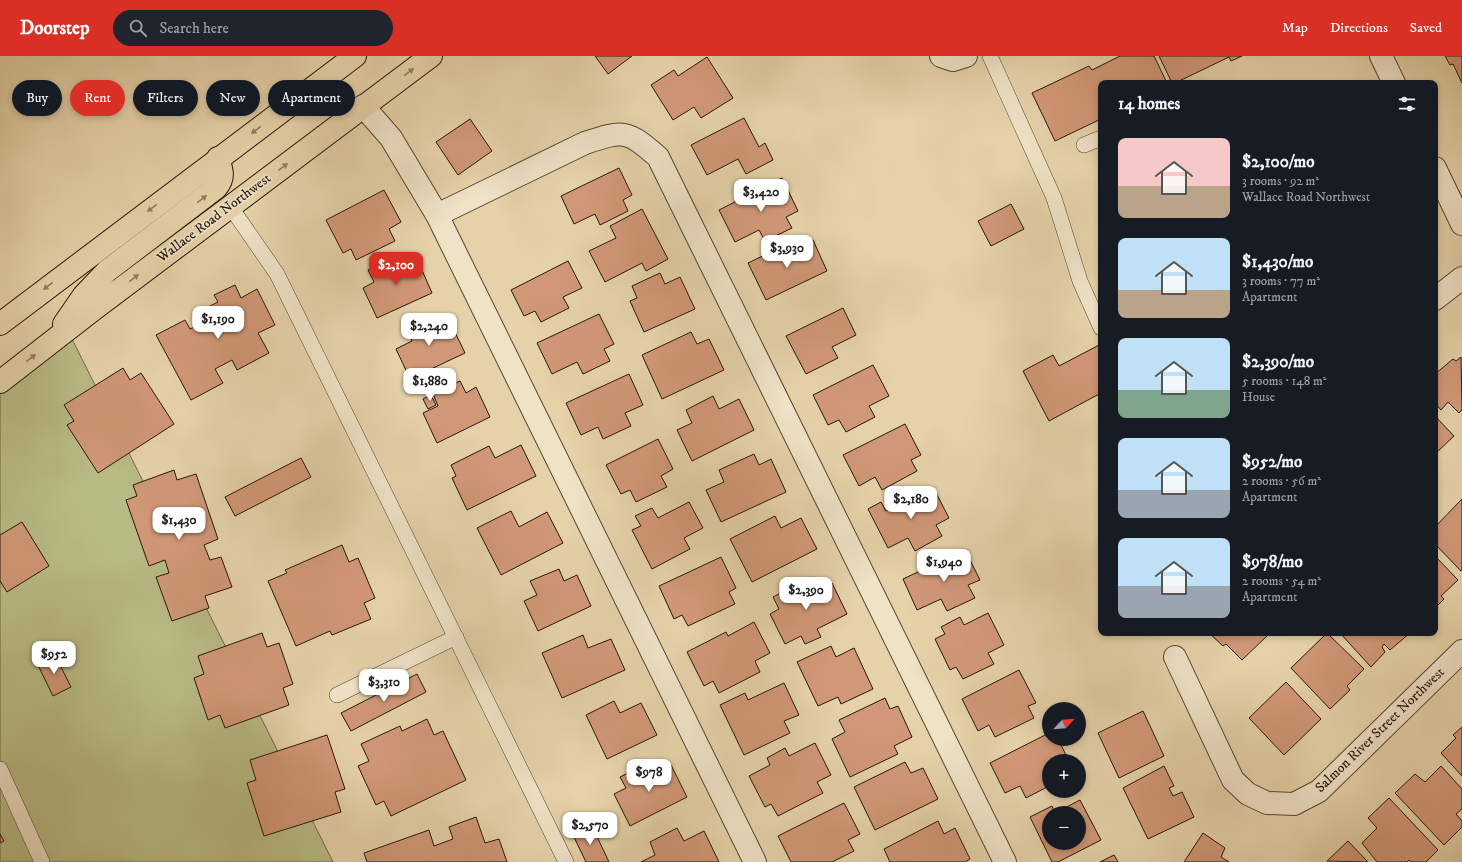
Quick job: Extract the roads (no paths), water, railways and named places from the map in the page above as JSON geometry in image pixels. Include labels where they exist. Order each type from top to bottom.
[{"type":"main road","points":[[0,324],[355,56]]},
{"type":"main road","name":"Wallace Road Northwest","points":[[0,382],[53,340],[430,56]]},
{"type":"main road","points":[[53,340],[84,295],[107,271],[216,188],[222,180],[223,171],[218,158]]},
{"type":"street","points":[[941,56],[953,60],[966,56]]},
{"type":"street","points":[[1380,56],[1392,80]]},
{"type":"street","points":[[363,106],[392,138],[437,215],[755,862]]},
{"type":"street","points":[[437,215],[585,143],[606,136],[623,133],[641,142],[658,158],[1005,862]]},
{"type":"street","points":[[1438,174],[1462,224]]},
{"type":"street","points":[[1438,297],[1462,278]]},
{"type":"street","name":"Salmon River Street Northwest","points":[[1175,657],[1234,780],[1248,794],[1267,803],[1294,804],[1319,791],[1462,651]]},
{"type":"lane","points":[[990,56],[1054,198],[1080,281],[1098,321]]},
{"type":"lane","points":[[1084,145],[1098,139]]},
{"type":"lane","points":[[230,206],[277,274],[566,862]]},
{"type":"lane","points":[[337,695],[456,636]]},
{"type":"lane","points":[[0,768],[42,862]]}]
